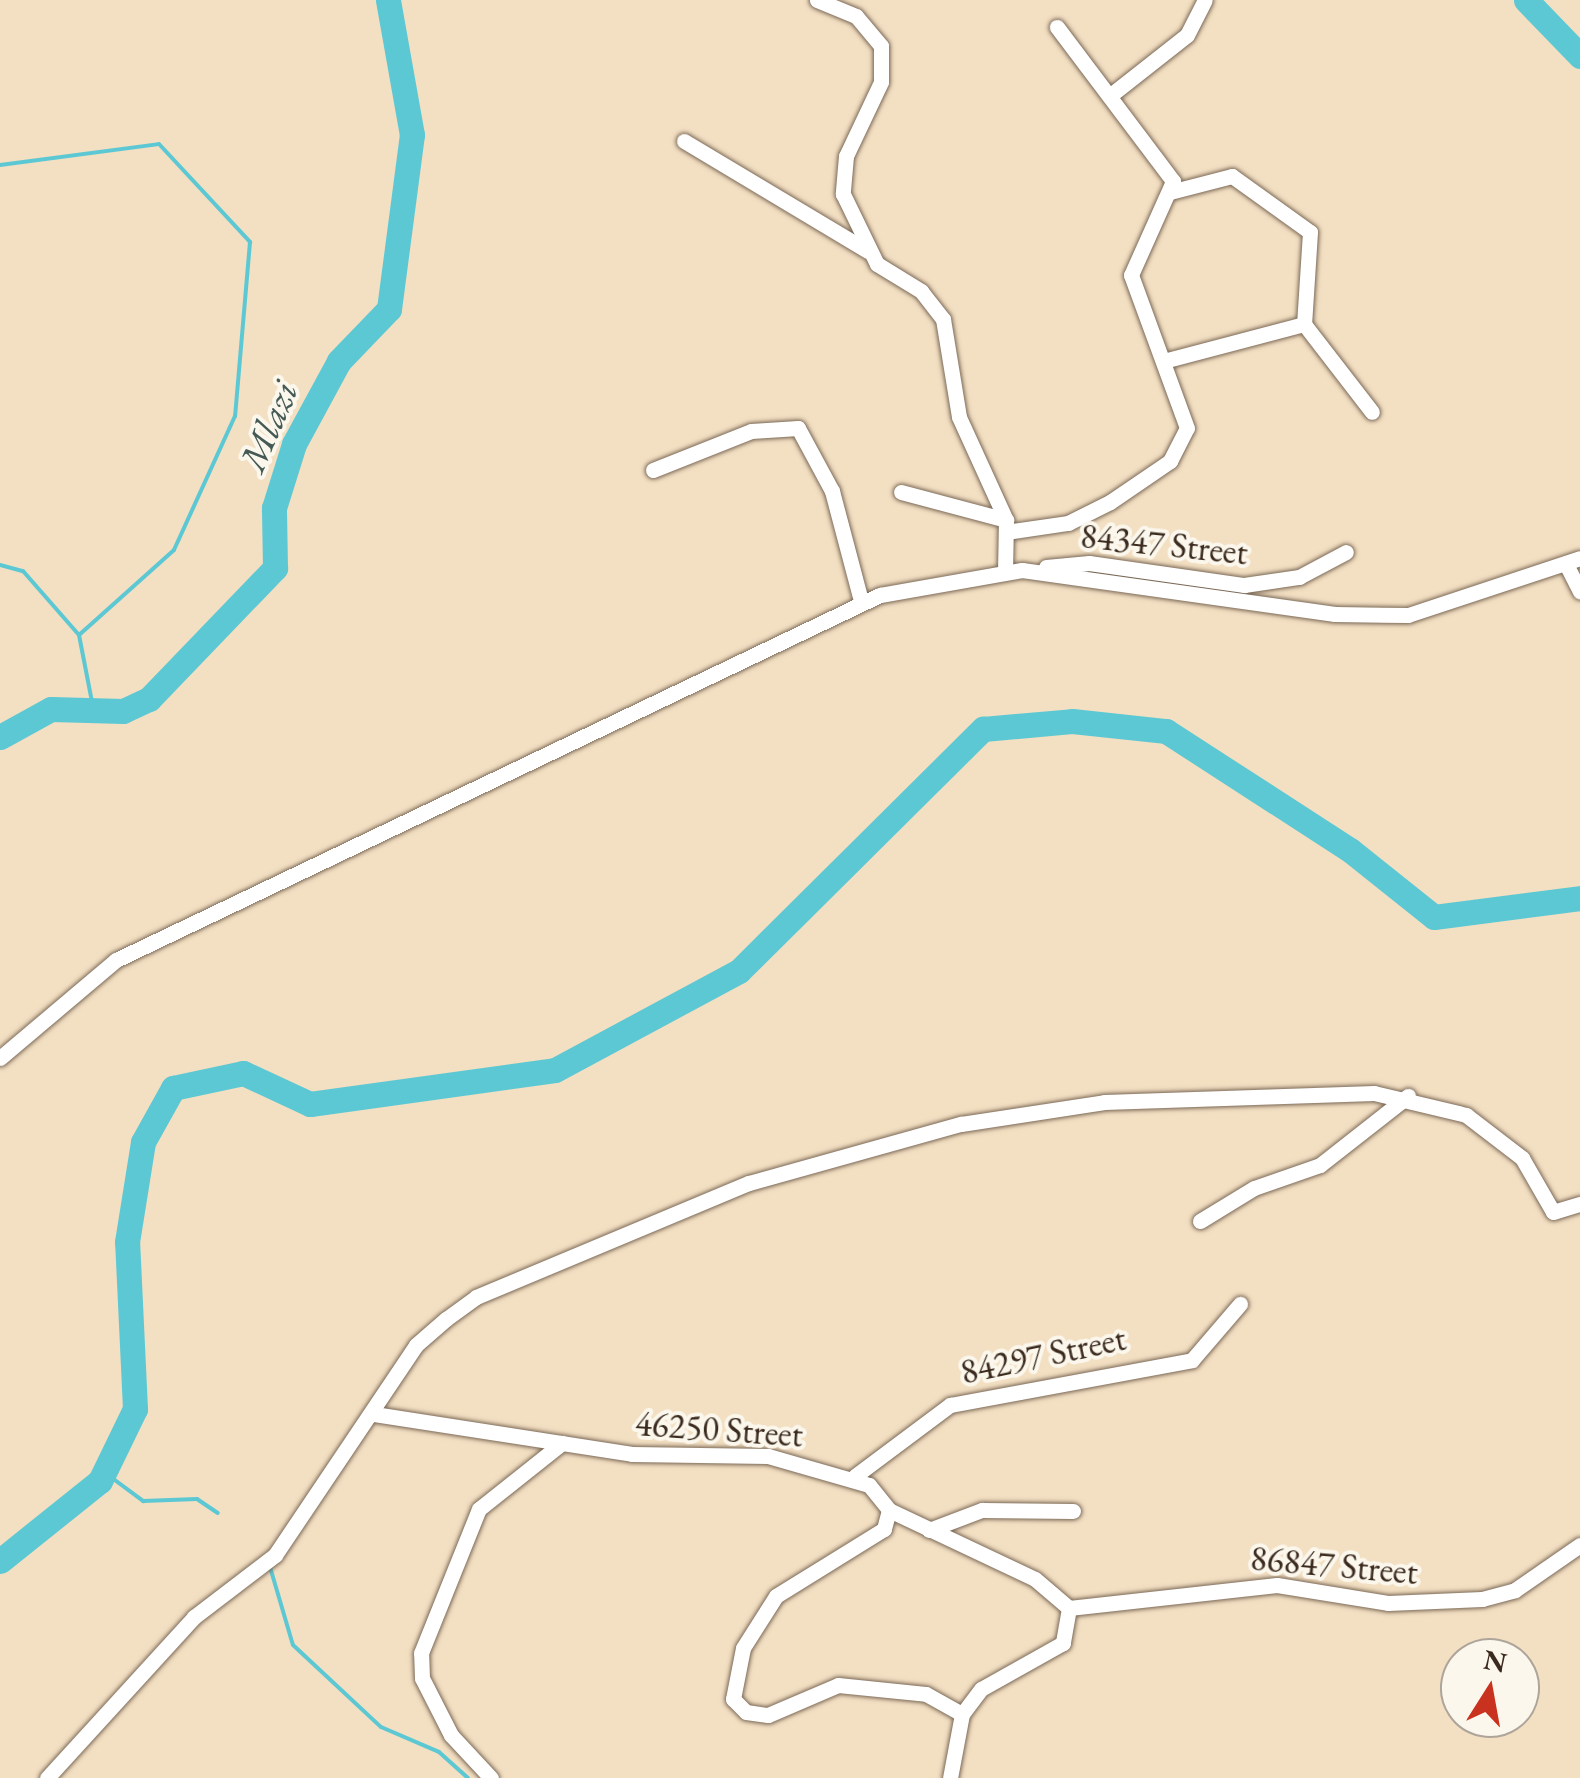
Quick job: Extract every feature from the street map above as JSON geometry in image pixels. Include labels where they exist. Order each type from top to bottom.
[{"type":"street","points":[[817,0],[856,16],[885,60],[842,169],[868,251]]},
{"type":"street","points":[[1112,94],[1188,35],[1205,0]]},
{"type":"street","points":[[1056,28],[1164,159],[1170,192]]},
{"type":"street","points":[[684,141],[868,251],[943,318],[959,418],[1006,533],[1005,571]]},
{"type":"street","points":[[901,492],[1006,533],[1080,518],[1170,461],[1187,428],[1166,360],[1131,275],[1156,204],[1170,192],[1232,176],[1310,232],[1304,324],[1372,412]]},
{"type":"street","points":[[1166,360],[1304,324]]},
{"type":"street","points":[[654,470],[751,431],[798,428],[832,491],[861,601]]},
{"type":"street","name":"84347 Street","points":[[1022,570],[1089,563],[1244,585],[1300,577],[1346,552]]},
{"type":"street","points":[[0,1058],[116,960],[861,601],[1022,570],[1372,617],[1466,604],[1573,561],[1580,592]]},
{"type":"street","points":[[1200,1221],[1254,1188],[1320,1166],[1408,1096]]},
{"type":"street","points":[[47,1778],[194,1617],[275,1555],[374,1414],[416,1346],[476,1298],[749,1183],[961,1124],[1104,1102],[1408,1096],[1490,1130],[1561,1212],[1580,1215]]},
{"type":"street","points":[[1561,1212],[1580,1204]]},
{"type":"street","name":"84297 Street","points":[[855,1476],[950,1405],[1192,1360],[1240,1304]]},
{"type":"street","name":"46250 Street","points":[[374,1414],[632,1454],[754,1454],[855,1476]]},
{"type":"street","points":[[491,1778],[450,1736],[422,1678],[421,1654],[478,1510],[562,1443]]},
{"type":"street","points":[[855,1476],[889,1510],[1035,1578],[1068,1608],[1063,1643],[982,1689],[962,1714],[950,1778]]},
{"type":"street","points":[[889,1510],[874,1537],[767,1608],[743,1648],[733,1699],[746,1712],[768,1715],[838,1685],[868,1683],[926,1694],[962,1714]]},
{"type":"street","points":[[929,1530],[982,1510],[1072,1511]]},
{"type":"street","name":"86847 Street","points":[[1068,1608],[1277,1584],[1388,1602],[1501,1597],[1580,1546]]},
{"type":"street","points":[[60,1760],[61,1778]]},
{"type":"waterway","name":"Mlazi","points":[[0,737],[51,709],[123,711],[149,699],[275,568],[274,508],[294,444],[339,361],[389,309],[412,135],[388,0]]},
{"type":"waterway","name":"Mlazi","points":[[1526,0],[1580,56]]},
{"type":"waterway","points":[[0,165],[159,144],[250,242],[235,416],[174,550],[79,635]]},
{"type":"waterway","points":[[0,565],[23,571],[79,635],[93,707]]},
{"type":"waterway","points":[[0,1561],[100,1481],[135,1409],[127,1242],[143,1142],[173,1088],[243,1073],[310,1104],[555,1070],[739,971],[983,729],[1072,721],[1166,731],[1350,850],[1434,917],[1580,898]]},
{"type":"waterway","points":[[104,1472],[143,1501],[197,1499],[218,1513]]},
{"type":"waterway","points":[[270,1567],[293,1645],[381,1727],[439,1752],[468,1778]]}]
